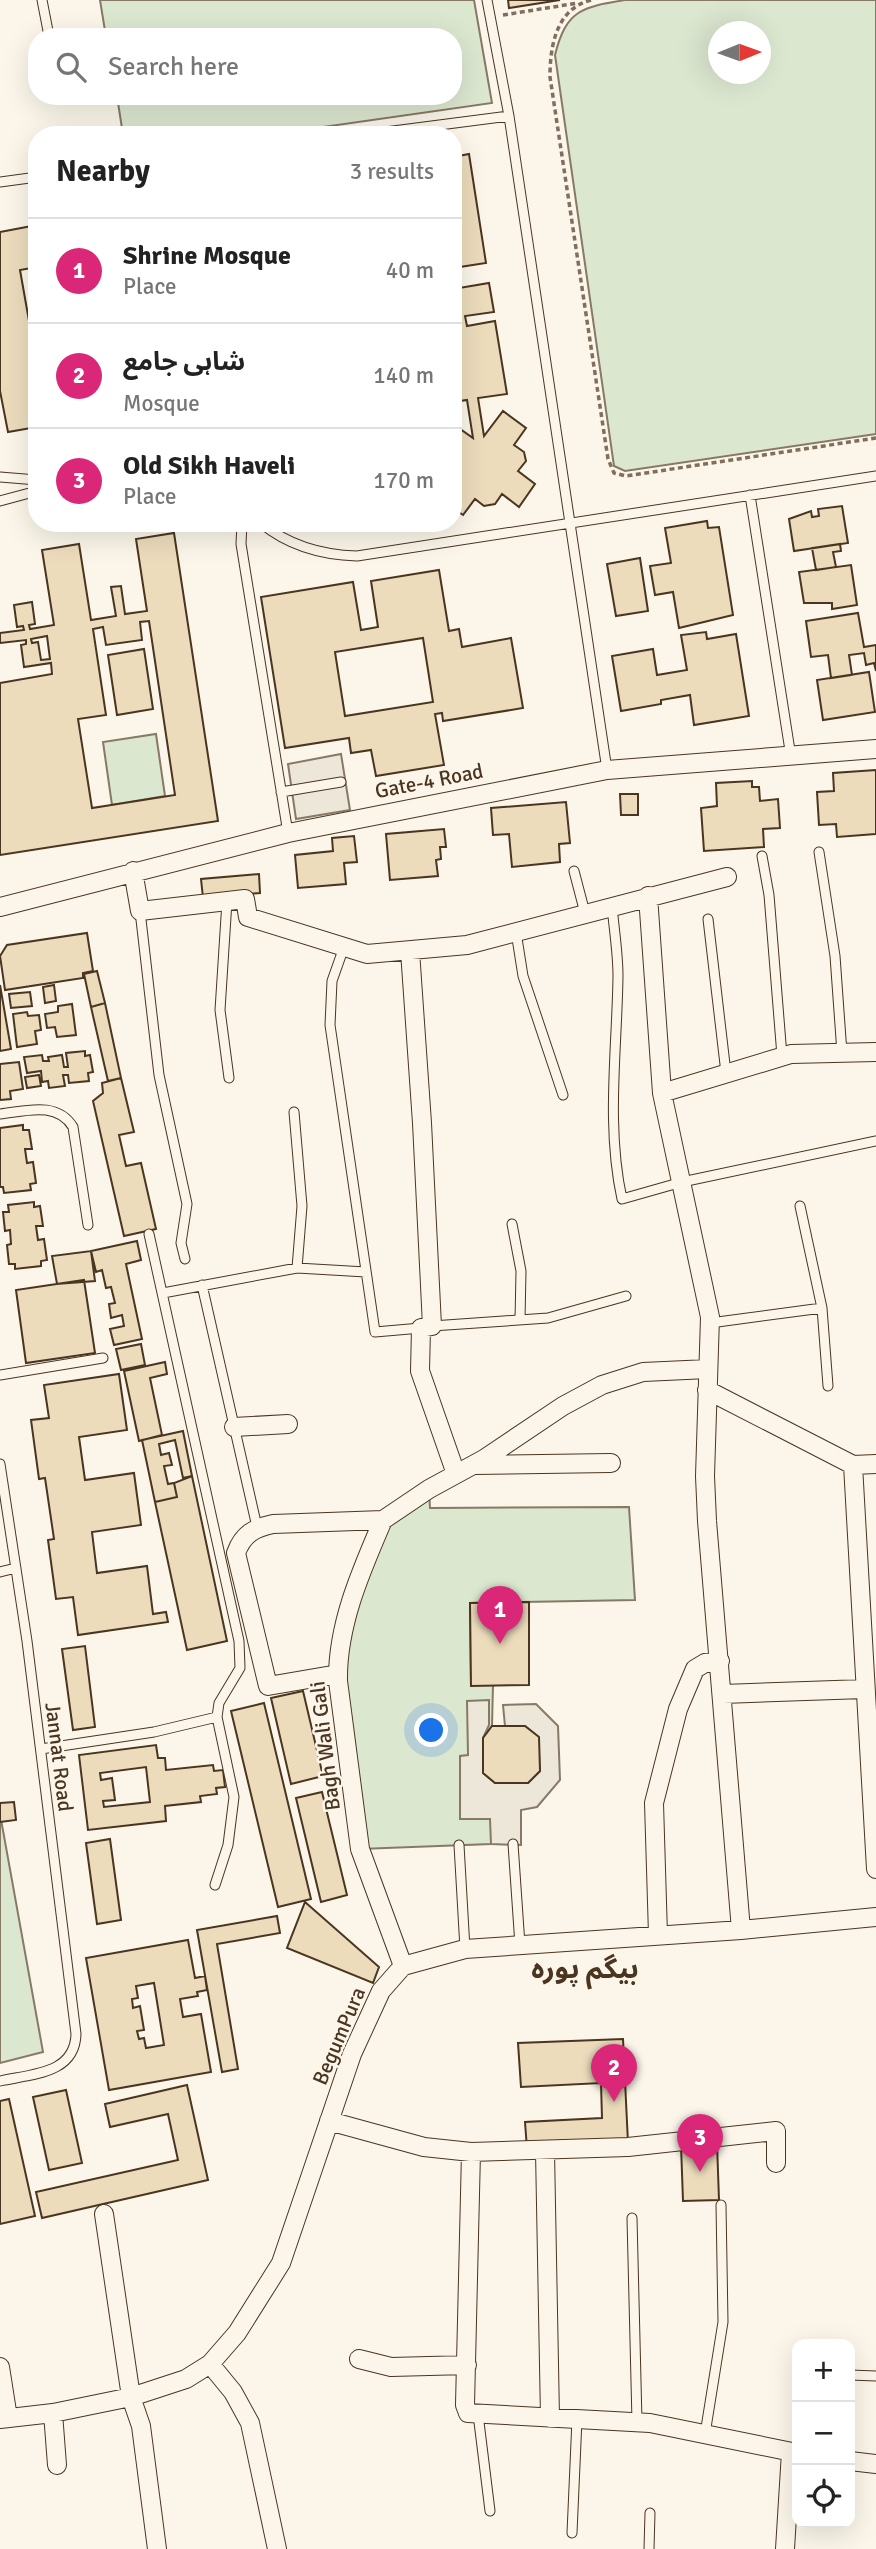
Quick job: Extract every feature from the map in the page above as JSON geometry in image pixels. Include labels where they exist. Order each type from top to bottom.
[{"type":"street","name":"Gate-4 Road","points":[[0,907],[288,833],[607,769],[876,749]]},
{"type":"street","points":[[133,871],[140,911],[245,899],[248,917],[367,954],[467,945],[727,877]]},
{"type":"street","points":[[648,896],[662,1093],[704,1275],[710,1323],[706,1510],[741,1930]]},
{"type":"street","points":[[410,951],[422,1123],[426,1327],[420,1371],[456,1474]]},
{"type":"street","points":[[662,1093],[782,1056],[876,1052]]},
{"type":"street","points":[[338,1674],[268,1686],[236,1553],[241,1538],[257,1527],[383,1520],[474,1465],[563,1406],[602,1385],[643,1372],[708,1369]]},
{"type":"street","points":[[707,1390],[853,1465],[876,1464]]},
{"type":"street","points":[[234,1427],[288,1424]]},
{"type":"street","points":[[474,1465],[611,1462]]},
{"type":"street","points":[[853,1465],[876,1869]]},
{"type":"street","name":"Bagh Wali Gali","points":[[383,1520],[355,1585],[338,1674],[360,1849],[403,1966]]},
{"type":"street","points":[[658,1935],[654,1803],[678,1709],[695,1669],[705,1663],[720,1661]]},
{"type":"street","points":[[723,1694],[864,1689]]},
{"type":"street","points":[[403,1966],[465,1949],[741,1930],[876,1917]]},
{"type":"street","name":"BegumPura","points":[[4,2419],[53,2413],[131,2397],[186,2379],[210,2364],[236,2333],[281,2263],[366,2020],[386,1983],[403,1966]]},
{"type":"street","points":[[329,2120],[424,2147],[471,2152],[628,2147],[776,2131],[776,2164]]},
{"type":"street","points":[[545,2151],[550,2418]]},
{"type":"street","points":[[471,2152],[465,2409],[468,2413],[637,2422],[792,2453]]},
{"type":"street","points":[[104,2214],[131,2397],[141,2426],[157,2549]]},
{"type":"street","points":[[359,2359],[391,2367],[467,2365]]},
{"type":"street","points":[[210,2364],[233,2392],[250,2423],[277,2549]]},
{"type":"street","points":[[0,2367],[4,2419]]},
{"type":"street","points":[[53,2413],[57,2465]]},
{"type":"street","points":[[855,2461],[876,2464]]},
{"type":"street","points":[[785,2549],[793,2465]]},
{"type":"lane","points":[[42,0],[47,28]]},
{"type":"lane","points":[[487,0],[509,116],[607,769]]},
{"type":"lane","points":[[432,126],[509,116]]},
{"type":"lane","points":[[0,182],[28,178]]},
{"type":"lane","points":[[272,532],[331,556],[357,556],[876,476]]},
{"type":"lane","points":[[0,477],[28,479]]},
{"type":"lane","points":[[0,501],[28,493]]},
{"type":"lane","points":[[750,495],[791,757]]},
{"type":"lane","points":[[241,532],[240,544],[288,833]]},
{"type":"lane","points":[[281,792],[341,782]]},
{"type":"lane","points":[[819,852],[835,956],[842,1054]]},
{"type":"lane","points":[[762,856],[769,895],[782,1056]]},
{"type":"lane","points":[[574,871],[585,913]]},
{"type":"lane","points":[[227,901],[220,1010],[229,1078]]},
{"type":"lane","points":[[612,906],[618,974],[615,1169],[622,1199],[682,1182],[876,1142]]},
{"type":"lane","points":[[140,911],[159,1075],[187,1204],[181,1243],[186,1259]]},
{"type":"lane","points":[[708,919],[726,1073]]},
{"type":"lane","points":[[516,932],[523,976],[563,1095]]},
{"type":"lane","points":[[344,947],[332,981],[330,1026],[375,1332],[548,1318],[626,1296]]},
{"type":"lane","points":[[0,1114],[42,1110],[57,1111],[67,1117],[73,1128],[88,1225]]},
{"type":"lane","points":[[294,1112],[302,1206],[297,1268]]},
{"type":"lane","points":[[800,1206],[822,1308],[828,1386]]},
{"type":"lane","points":[[512,1224],[520,1250],[520,1320]]},
{"type":"lane","points":[[149,1234],[239,1641],[240,1668],[219,1703],[217,1717],[234,1797],[228,1845],[215,1885]]},
{"type":"lane","points":[[163,1293],[297,1268],[366,1272]]},
{"type":"lane","points":[[202,1285],[257,1527]]},
{"type":"lane","points":[[710,1323],[822,1308]]},
{"type":"lane","points":[[0,1375],[103,1358]]},
{"type":"lane","name":"Jannat Road","points":[[0,1464],[41,1749],[76,2034],[73,2054],[56,2069],[0,2081]]},
{"type":"lane","points":[[0,1572],[16,1569]]},
{"type":"lane","points":[[41,1749],[154,1732],[217,1717]]},
{"type":"lane","points":[[459,1844],[465,1949]]},
{"type":"lane","points":[[513,1844],[520,1945]]},
{"type":"lane","points":[[705,2434],[723,2322],[721,2205]]},
{"type":"lane","points":[[632,2218],[637,2422]]},
{"type":"lane","points":[[855,2375],[876,2376]]},
{"type":"lane","points":[[478,2414],[490,2511]]},
{"type":"lane","points":[[572,2533],[578,2419]]},
{"type":"lane","points":[[649,2549],[650,2514]]},
{"type":"path","points":[[490,17],[591,0]]},
{"type":"path","points":[[581,2],[570,10],[555,34],[550,77],[608,459],[614,473],[625,476],[876,438]]},
{"type":"green space","points":[[100,0],[474,0],[492,103],[330,126],[122,126],[118,105],[462,105],[462,28],[105,28]]},
{"type":"green space","points":[[625,0],[876,0],[876,434],[625,471],[614,466],[555,55],[559,40],[571,20],[578,13],[597,5]]},
{"type":"green space","points":[[156,734],[165,796],[112,805],[103,742]]},
{"type":"green space","points":[[429,1489],[430,1508],[629,1507],[635,1600],[470,1603],[471,1685],[493,1685],[492,1726],[483,1738],[483,1773],[491,1785],[491,1844],[360,1849],[338,1674],[383,1520]]},
{"type":"green space","points":[[0,1814],[43,2052],[0,2063]]},
{"type":"shaded area","points":[[341,754],[350,810],[296,819],[288,764]]},
{"type":"shaded area","points":[[489,1700],[489,1725],[483,1738],[483,1773],[495,1783],[528,1783],[540,1771],[538,1737],[525,1726],[505,1726],[503,1705],[536,1704],[558,1726],[560,1780],[537,1807],[521,1810],[521,1845],[491,1844],[490,1819],[460,1819],[460,1756],[468,1755],[467,1701]]},
{"type":"building","points":[[508,0],[560,0],[509,8]]},
{"type":"building","points":[[469,154],[486,263],[462,267],[462,155]]},
{"type":"building","points":[[28,227],[28,269],[20,270],[28,315],[28,429],[8,432],[0,391],[0,232]]},
{"type":"building","points":[[489,283],[494,312],[465,316],[467,326],[495,321],[507,394],[478,398],[484,436],[503,411],[526,428],[514,445],[524,452],[526,461],[518,471],[535,484],[519,507],[502,494],[495,504],[484,506],[475,499],[463,515],[462,430],[473,438],[467,400],[462,401],[462,288]]},
{"type":"building","points":[[842,506],[848,543],[794,551],[789,519],[811,511],[812,517],[819,516],[818,509]]},
{"type":"building","points":[[707,521],[708,528],[719,527],[733,615],[679,628],[673,592],[655,595],[650,566],[671,563],[665,528]]},
{"type":"building","points":[[174,533],[218,821],[0,855],[0,683],[52,674],[51,663],[24,667],[21,645],[26,644],[26,640],[0,643],[0,633],[24,630],[23,626],[17,627],[14,605],[32,602],[35,624],[29,625],[30,629],[54,625],[42,550],[79,544],[91,620],[116,616],[111,587],[121,586],[125,614],[147,611],[136,539]],"holes":[[[149,621],[175,795],[92,808],[78,719],[106,715],[93,629],[103,627],[106,645],[142,640],[140,622]],[[47,636],[50,659],[41,660],[38,642],[32,643],[31,639]]]},
{"type":"building","points":[[840,544],[841,551],[833,552],[836,567],[816,570],[812,548]]},
{"type":"building","points":[[640,558],[648,611],[616,616],[607,564]]},
{"type":"building","points":[[851,565],[857,605],[832,609],[832,603],[804,603],[799,572]]},
{"type":"building","points":[[439,570],[449,631],[459,629],[462,647],[511,638],[523,708],[443,721],[442,713],[435,714],[444,765],[376,776],[371,750],[351,753],[349,738],[285,748],[261,597],[353,582],[361,630],[378,627],[371,581]],"holes":[[[423,638],[433,702],[345,716],[335,652]]]},
{"type":"building","points":[[858,613],[864,647],[876,645],[876,671],[874,663],[866,665],[864,653],[849,655],[852,675],[831,678],[828,655],[811,657],[806,621]]},
{"type":"building","points":[[706,632],[707,639],[736,634],[749,716],[694,725],[690,695],[661,700],[661,704],[621,711],[612,656],[653,649],[657,675],[687,670],[681,635]]},
{"type":"building","points":[[144,649],[153,709],[117,715],[108,655]]},
{"type":"building","points":[[869,672],[875,712],[823,720],[817,680]]},
{"type":"building","points":[[876,770],[876,834],[837,837],[836,824],[819,825],[817,792],[834,791],[833,773]]},
{"type":"building","points":[[752,781],[752,787],[759,787],[760,801],[778,799],[780,828],[763,829],[764,847],[704,851],[701,808],[717,806],[716,783]]},
{"type":"building","points":[[620,794],[638,794],[638,815],[621,815]]},
{"type":"building","points":[[566,802],[570,843],[559,844],[560,862],[512,867],[509,834],[493,835],[491,808]]},
{"type":"building","points":[[444,829],[446,847],[440,847],[441,859],[436,860],[438,876],[390,880],[386,834]]},
{"type":"building","points":[[354,836],[357,862],[344,863],[346,884],[298,888],[295,855],[333,851],[332,838]]},
{"type":"building","points":[[259,874],[260,893],[203,898],[201,879]]},
{"type":"building","points":[[87,933],[93,971],[83,973],[83,978],[5,990],[0,956],[7,945]]},
{"type":"building","points":[[97,971],[105,1003],[91,1007],[84,974]]},
{"type":"building","points":[[0,985],[11,1049],[0,1051]]},
{"type":"building","points":[[54,985],[56,1001],[45,1003],[43,987]]},
{"type":"building","points":[[30,992],[32,1006],[11,1008],[9,994]]},
{"type":"building","points":[[105,1003],[121,1078],[108,1081],[91,1007]]},
{"type":"building","points":[[72,1004],[76,1035],[57,1037],[55,1027],[47,1028],[45,1014],[58,1012],[58,1006]]},
{"type":"building","points":[[27,1012],[28,1016],[39,1015],[41,1030],[35,1031],[37,1044],[17,1047],[13,1014]]},
{"type":"building","points":[[85,1051],[85,1056],[90,1055],[93,1072],[88,1073],[89,1081],[69,1083],[68,1075],[63,1075],[65,1086],[49,1088],[48,1081],[42,1082],[41,1071],[27,1073],[24,1057],[42,1055],[43,1061],[49,1061],[48,1057],[62,1055],[64,1067],[68,1067],[66,1053]]},
{"type":"building","points":[[19,1062],[23,1089],[10,1091],[11,1099],[0,1100],[0,1064]]},
{"type":"building","points":[[39,1075],[41,1086],[27,1088],[25,1077]]},
{"type":"building","points":[[121,1078],[134,1132],[119,1135],[126,1166],[141,1163],[156,1229],[124,1236],[93,1101],[103,1093],[102,1083]]},
{"type":"building","points":[[23,1125],[23,1130],[29,1130],[32,1149],[25,1149],[27,1163],[33,1162],[36,1183],[30,1184],[31,1190],[4,1193],[3,1187],[0,1187],[0,1128]]},
{"type":"building","points":[[34,1202],[34,1207],[40,1206],[43,1226],[36,1226],[38,1240],[44,1239],[47,1260],[41,1261],[41,1266],[15,1269],[15,1264],[9,1264],[7,1245],[11,1244],[10,1230],[5,1231],[3,1212],[9,1212],[8,1205]]},
{"type":"building","points":[[137,1241],[141,1260],[126,1264],[142,1339],[114,1345],[110,1329],[124,1326],[122,1315],[111,1318],[109,1304],[115,1303],[111,1287],[106,1288],[102,1270],[96,1272],[91,1251]]},
{"type":"building","points":[[91,1251],[95,1281],[57,1284],[52,1256]]},
{"type":"building","points":[[84,1280],[95,1353],[26,1363],[16,1290]]},
{"type":"building","points":[[141,1344],[145,1365],[121,1370],[116,1349]]},
{"type":"building","points":[[165,1362],[167,1374],[150,1378],[162,1435],[139,1441],[124,1371]]},
{"type":"building","points":[[119,1374],[127,1430],[79,1437],[85,1480],[134,1473],[141,1525],[92,1532],[97,1573],[147,1566],[153,1614],[166,1612],[168,1622],[78,1635],[73,1597],[56,1599],[48,1540],[54,1539],[45,1478],[39,1479],[31,1420],[49,1418],[44,1385]]},
{"type":"building","points":[[183,1431],[192,1476],[183,1478],[175,1440],[159,1444],[161,1455],[169,1453],[172,1465],[164,1466],[168,1484],[174,1483],[177,1497],[155,1502],[142,1440]]},
{"type":"building","points":[[192,1476],[227,1641],[187,1650],[155,1502],[177,1497],[174,1483]]},
{"type":"building","points":[[529,1602],[529,1685],[471,1686],[470,1603]]},
{"type":"building","points":[[85,1646],[95,1727],[73,1730],[62,1649]]},
{"type":"building","points":[[303,1691],[323,1776],[291,1784],[271,1698]]},
{"type":"building","points":[[264,1703],[311,1899],[278,1907],[231,1711]]},
{"type":"building","points":[[492,1726],[525,1726],[539,1737],[540,1771],[528,1783],[495,1783],[483,1773],[483,1738]]},
{"type":"building","points":[[156,1745],[158,1758],[165,1758],[166,1770],[213,1765],[214,1771],[223,1770],[225,1787],[216,1788],[217,1794],[200,1796],[201,1802],[165,1806],[166,1821],[88,1830],[79,1755]],"holes":[[[146,1767],[150,1802],[104,1807],[103,1801],[115,1800],[112,1778],[101,1780],[100,1773]]]},
{"type":"building","points":[[322,1792],[347,1895],[321,1902],[296,1798]]},
{"type":"building","points":[[14,1802],[16,1820],[0,1822],[0,1803]]},
{"type":"building","points":[[110,1839],[121,1920],[97,1924],[86,1843]]},
{"type":"building","points":[[305,1902],[379,1967],[373,1983],[287,1948]]},
{"type":"building","points":[[277,1916],[280,1933],[217,1944],[238,2069],[222,2072],[197,1930]]},
{"type":"building","points":[[188,1940],[195,1978],[205,1976],[207,1990],[197,1992],[198,1996],[180,1999],[183,2017],[201,2014],[211,2072],[109,2090],[86,1958]],"holes":[[[154,1983],[164,2045],[146,2048],[144,2038],[139,2039],[137,2031],[144,2030],[140,2006],[133,2008],[132,1999],[138,1998],[136,1986]]]},
{"type":"building","points":[[623,2039],[628,2143],[527,2149],[525,2122],[602,2118],[601,2083],[521,2087],[518,2043]]},
{"type":"building","points":[[187,2085],[208,2180],[42,2218],[36,2192],[178,2160],[168,2114],[110,2127],[105,2104]]},
{"type":"building","points":[[66,2090],[82,2163],[49,2170],[33,2097]]},
{"type":"building","points":[[9,2099],[35,2216],[0,2224],[0,2101]]},
{"type":"building","points":[[717,2143],[719,2200],[683,2201],[681,2145]]},
{"type":"place","name":"Shrine Mosque","points":[[500,1644]]},
{"type":"place","name":"شاہی جامع","points":[[614,2102]]},
{"type":"place","name":"Old Sikh Haveli","points":[[700,2172]]},
{"type":"district","name":"بیگم پورہ","points":[[585,1969]]}]
